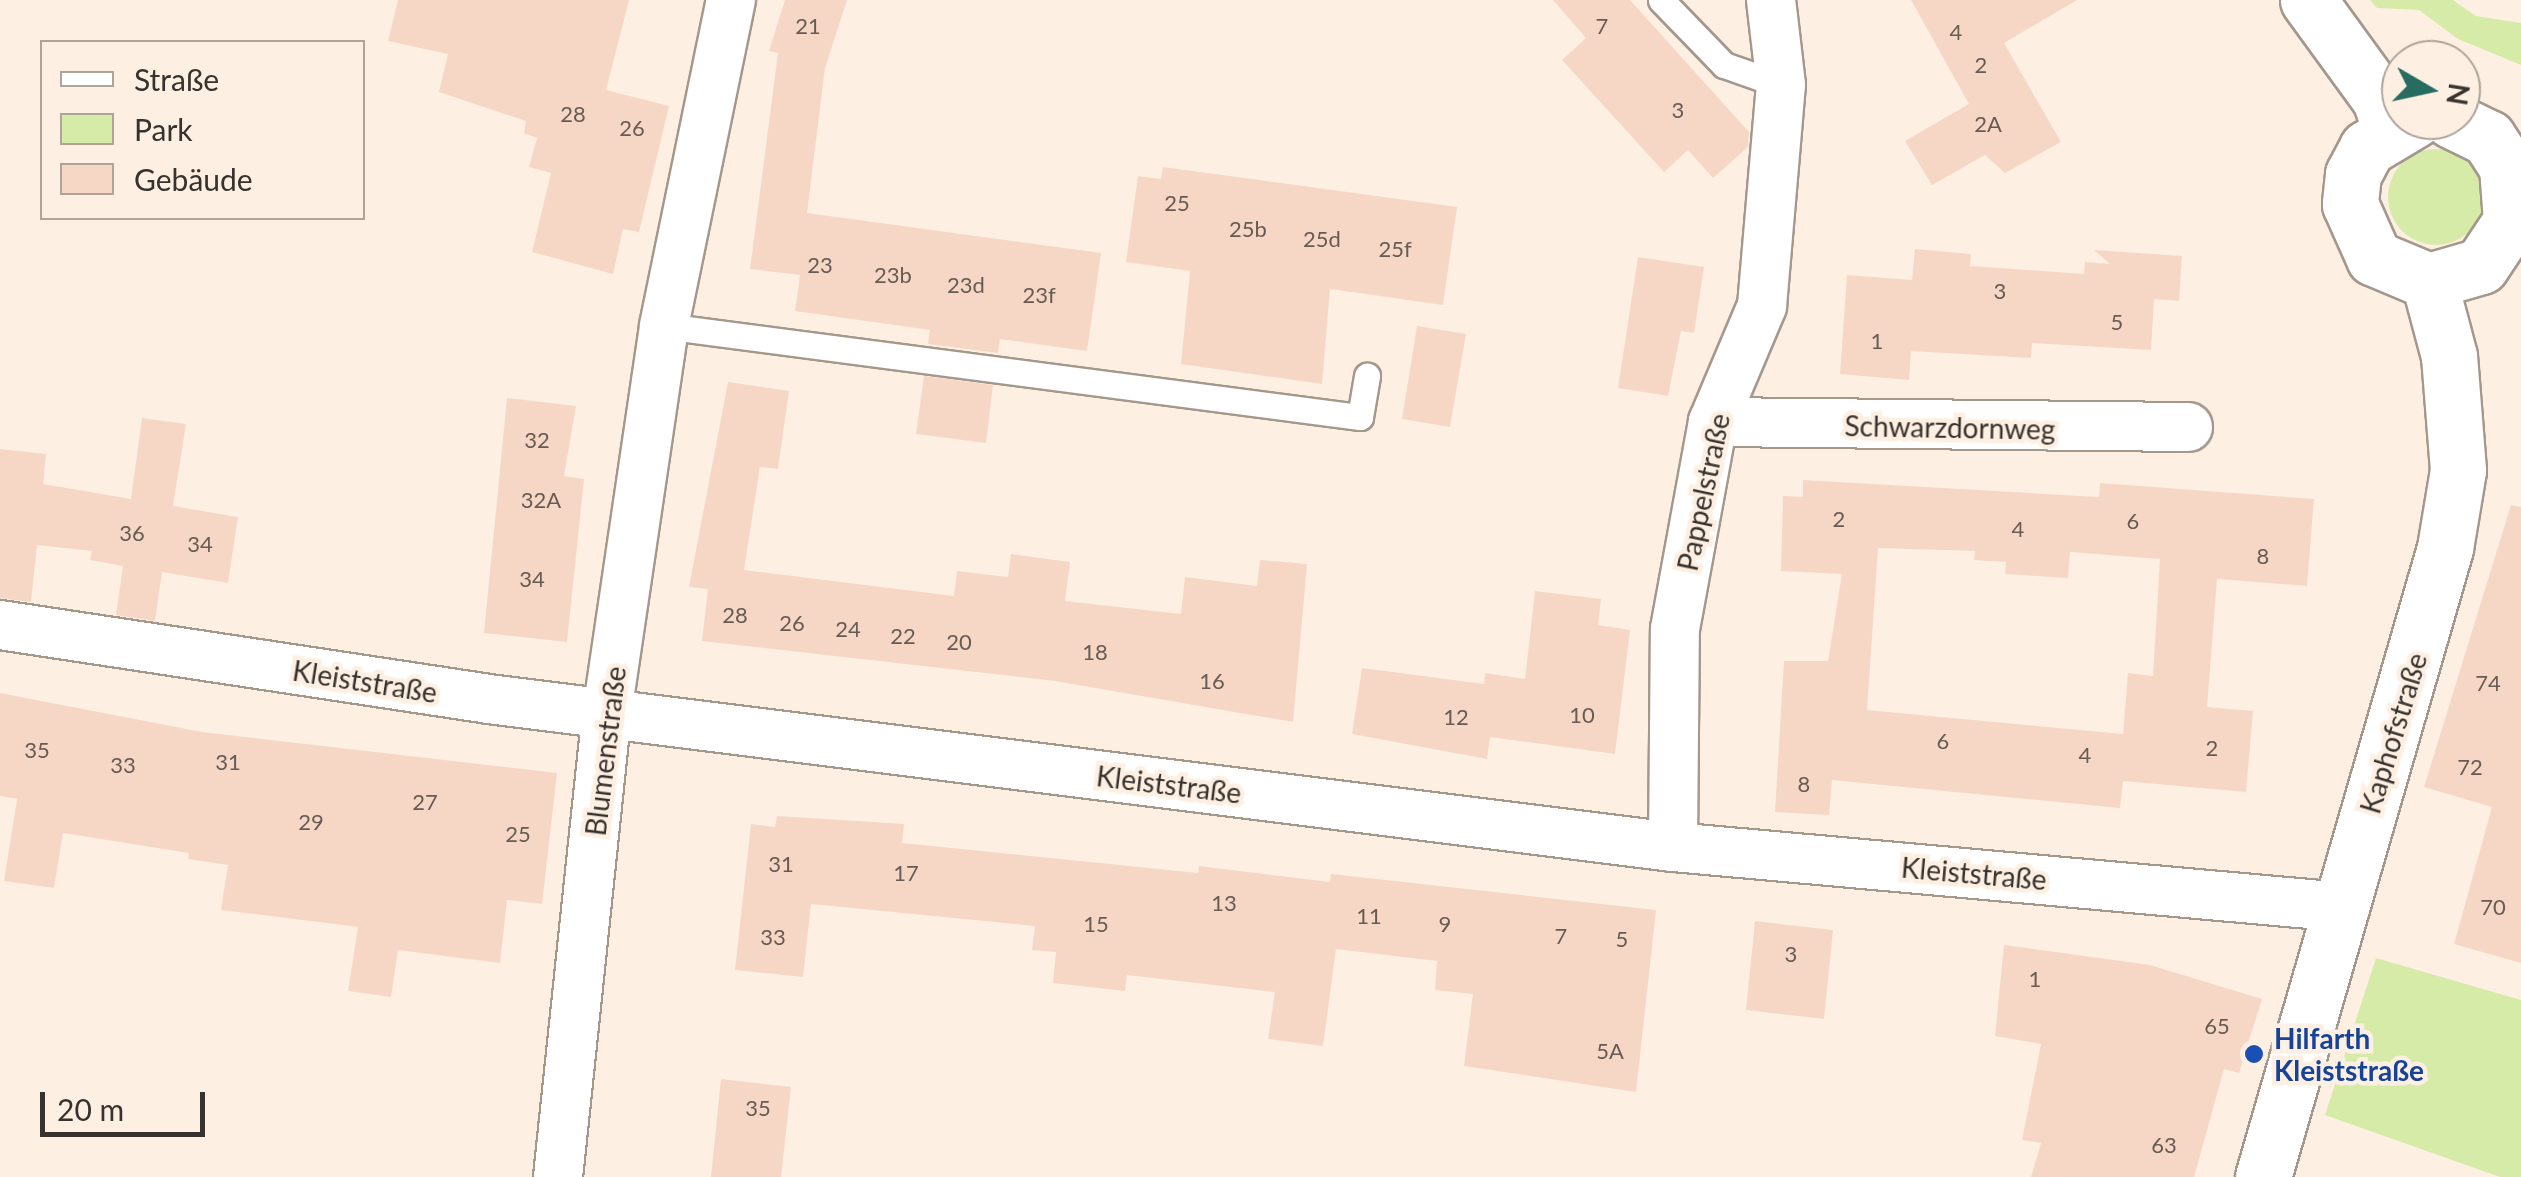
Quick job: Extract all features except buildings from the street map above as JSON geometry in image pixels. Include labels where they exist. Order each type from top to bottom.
[{"type":"main road","points":[[2308,0],[2381,100]]},
{"type":"main road","points":[[2386,140],[2353,174],[2357,233],[2374,258],[2428,281],[2480,266],[2500,246],[2514,194],[2514,164],[2481,135]]},
{"type":"main road","name":"Kaphofstraße","points":[[2263,1177],[2409,690],[2458,470],[2450,356],[2428,281]]},
{"type":"street","name":"Blumenstraße","points":[[558,1177],[607,713],[664,326],[731,0]]},
{"type":"street","name":"Pappelstraße","points":[[1673,847],[1675,628],[1712,422],[1762,306],[1781,85],[1770,0]]},
{"type":"street","name":"Schwarzdornweg","points":[[1712,422],[2188,427]]},
{"type":"street","name":"Kleiststraße","points":[[0,625],[607,713],[1673,847],[2342,908]]},
{"type":"lane","points":[[1661,0],[1724,65],[1781,85]]},
{"type":"lane","points":[[664,326],[1360,416],[1366,376]]},
{"type":"green space","points":[[2370,0],[2453,0],[2476,16],[2521,23],[2521,65],[2481,48],[2481,40],[2458,39],[2419,10],[2377,8]]},
{"type":"green space","points":[[2436,149],[2454,153],[2470,163],[2480,179],[2484,197],[2480,215],[2470,231],[2454,241],[2436,245],[2418,241],[2402,231],[2392,215],[2388,197],[2392,179],[2402,163],[2418,153]]},
{"type":"green space","points":[[2376,958],[2521,1000],[2521,1177],[2500,1177],[2325,1115]]},
{"type":"place","name":"Hilfarth Kleiststraße","points":[[2254,1054]]}]
